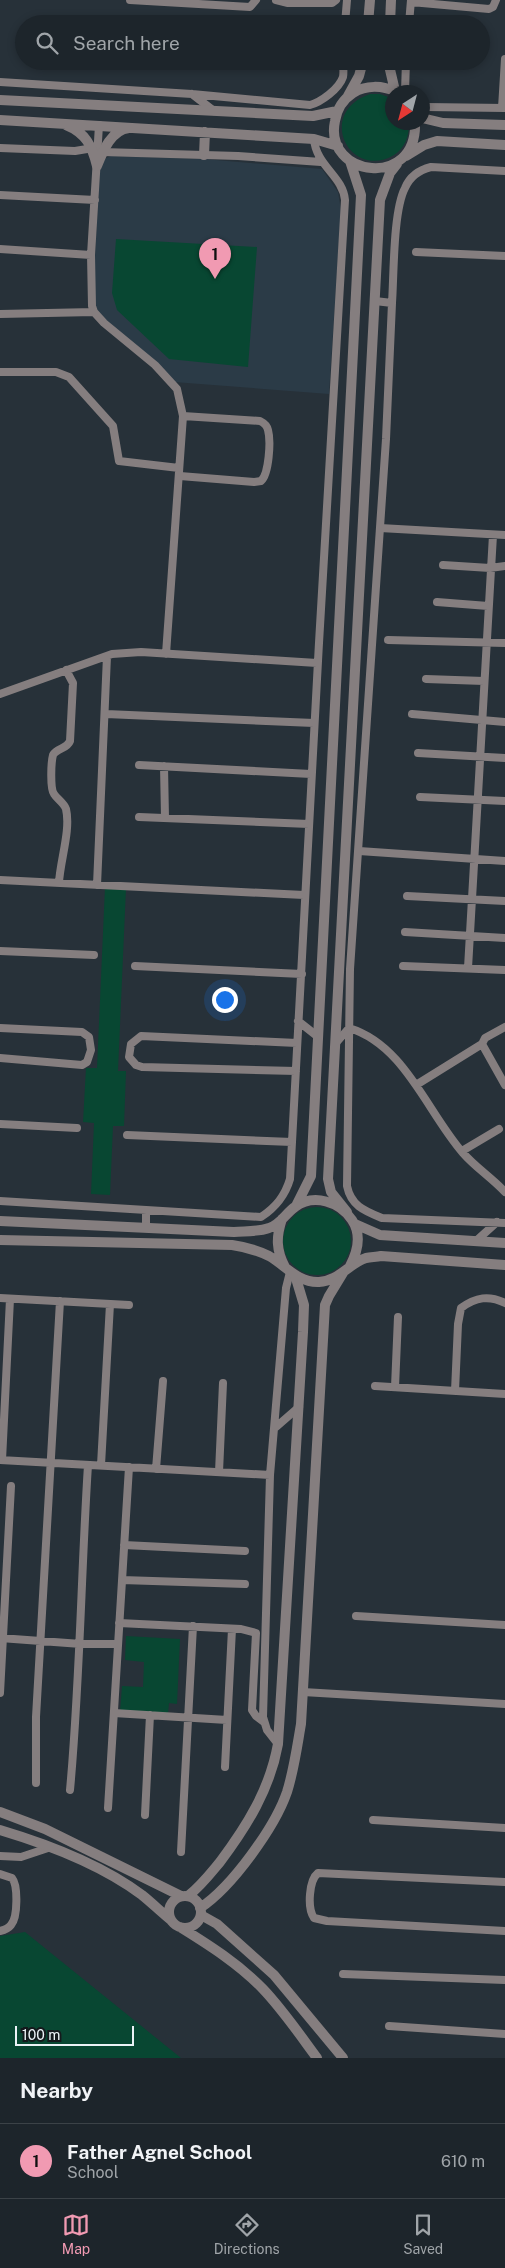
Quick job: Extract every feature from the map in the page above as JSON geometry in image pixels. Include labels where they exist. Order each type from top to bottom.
[{"type":"street","points":[[130,0],[250,7],[256,0]]},
{"type":"street","points":[[276,0],[332,3],[336,0]]},
{"type":"street","points":[[345,15],[346,0]]},
{"type":"street","points":[[369,15],[370,0]]},
{"type":"street","points":[[390,15],[391,0]]},
{"type":"street","points":[[410,15],[411,1],[460,3],[490,9],[496,0]]},
{"type":"street","points":[[430,107],[504,108],[505,59]]},
{"type":"street","points":[[0,82],[192,94],[310,105],[322,100],[340,82],[342,70]]},
{"type":"street","points":[[0,1221],[252,1231],[269,1228],[282,1220],[296,1206],[311,1176],[361,195],[350,161],[338,146],[334,128],[337,111],[348,97],[361,70]]},
{"type":"street","points":[[391,70],[397,85]]},
{"type":"street","points":[[401,85],[404,70]]},
{"type":"street","points":[[348,97],[358,90],[370,87],[385,88]]},
{"type":"street","points":[[192,94],[214,111]]},
{"type":"street","points":[[0,100],[313,116],[337,111]]},
{"type":"street","points":[[0,120],[314,139],[338,146]]},
{"type":"street","points":[[430,120],[443,123],[505,125]]},
{"type":"street","points":[[61,123],[80,133],[97,150],[97,166]]},
{"type":"street","points":[[99,125],[91,255],[91,295],[94,312],[156,365],[177,389],[183,416],[166,654]]},
{"type":"street","points":[[97,150],[115,134],[126,128],[136,127]]},
{"type":"street","points":[[406,156],[416,137],[416,130]]},
{"type":"street","points":[[204,154],[205,132]]},
{"type":"street","points":[[0,1201],[261,1216],[273,1208],[288,1188],[302,974],[304,895],[344,194],[321,162],[315,148],[314,139]]},
{"type":"street","points":[[180,1928],[192,1926],[198,1922],[201,1911],[229,1883],[256,1847],[286,1794],[295,1763],[301,1724],[325,1305],[357,1254],[359,1239],[355,1224],[331,1192],[328,1179],[380,200],[390,173],[397,164],[424,145],[437,142],[505,145]]},
{"type":"street","points":[[0,148],[204,154],[321,162]]},
{"type":"street","points":[[350,161],[365,168],[382,169],[397,164]]},
{"type":"street","points":[[501,1223],[382,1218],[356,1204],[349,1196],[347,1186],[350,969],[380,528],[399,206],[404,188],[413,176],[431,167],[505,171]]},
{"type":"street","points":[[0,195],[95,200]]},
{"type":"street","points":[[0,249],[91,255]]},
{"type":"street","points":[[416,252],[505,256]]},
{"type":"street","points":[[339,297],[356,299]]},
{"type":"street","points":[[375,301],[392,302]]},
{"type":"street","points":[[0,314],[94,312]]},
{"type":"street","points":[[0,372],[56,372],[69,377],[113,426],[119,461],[179,472],[254,482],[261,481],[267,472],[269,431],[266,424],[260,421],[183,416]]},
{"type":"street","points":[[380,528],[505,535]]},
{"type":"street","points":[[468,968],[493,535]]},
{"type":"street","points":[[443,566],[490,568],[505,566]]},
{"type":"street","points":[[437,602],[488,606]]},
{"type":"street","points":[[388,640],[505,643]]},
{"type":"street","points":[[0,694],[108,656],[141,652],[317,663]]},
{"type":"street","points":[[97,885],[108,656]]},
{"type":"street","points":[[59,883],[60,862],[67,832],[66,809],[52,792],[51,786],[53,756],[57,751],[67,746],[70,740],[73,684],[66,670]]},
{"type":"street","points":[[426,679],[484,682]]},
{"type":"street","points":[[106,714],[314,722]]},
{"type":"street","points":[[412,714],[505,722]]},
{"type":"street","points":[[418,753],[505,758]]},
{"type":"street","points":[[138,765],[311,774]]},
{"type":"street","points":[[164,766],[165,818]]},
{"type":"street","points":[[420,797],[505,801]]},
{"type":"street","points":[[139,817],[309,824]]},
{"type":"street","points":[[359,851],[505,860]]},
{"type":"street","points":[[0,880],[304,895]]},
{"type":"street","points":[[407,896],[505,901]]},
{"type":"street","points":[[405,932],[505,938]]},
{"type":"street","points":[[0,951],[94,955]]},
{"type":"street","points":[[135,966],[302,974]]},
{"type":"street","points":[[403,966],[505,970]]},
{"type":"street","points":[[298,1021],[317,1036]]},
{"type":"street","points":[[416,1086],[482,1044],[485,1038],[505,1027]]},
{"type":"street","points":[[0,1028],[82,1032],[89,1037],[91,1050],[87,1062],[82,1065],[0,1058]]},
{"type":"street","points":[[336,1043],[349,1028]]},
{"type":"street","points":[[349,1028],[364,1033],[375,1040],[402,1068],[462,1151],[505,1192]]},
{"type":"street","points":[[296,1071],[142,1067],[136,1066],[129,1058],[131,1044],[141,1036],[297,1043]]},
{"type":"street","points":[[482,1044],[505,1085]]},
{"type":"street","points":[[0,1124],[77,1128]]},
{"type":"street","points":[[462,1151],[499,1129]]},
{"type":"street","points":[[127,1134],[292,1142]]},
{"type":"street","points":[[296,1206],[309,1201],[322,1200],[336,1204],[347,1212]]},
{"type":"street","points":[[146,1210],[146,1228]]},
{"type":"street","points":[[171,1920],[168,1914],[170,1905],[174,1900],[184,1896],[205,1880],[239,1837],[253,1815],[269,1781],[278,1744],[304,1305],[277,1246],[277,1232],[282,1220]]},
{"type":"street","points":[[476,1241],[501,1223]]},
{"type":"street","points":[[355,1224],[380,1236],[505,1243]]},
{"type":"street","points":[[0,1240],[232,1245],[252,1248],[304,1280],[318,1282],[331,1280],[366,1258],[381,1256],[505,1265]]},
{"type":"street","points":[[278,1744],[267,1730],[264,1722],[264,1625],[270,1475],[276,1427],[286,1288],[290,1272]]},
{"type":"street","points":[[455,1391],[458,1324],[462,1308],[483,1297],[498,1299],[505,1303]]},
{"type":"street","points":[[0,1298],[129,1305]]},
{"type":"street","points":[[10,1299],[3,1365],[1,1460],[270,1475]]},
{"type":"street","points":[[36,1783],[36,1717],[60,1301]]},
{"type":"street","points":[[101,1466],[110,1304]]},
{"type":"street","points":[[395,1387],[398,1317]]},
{"type":"street","points":[[156,1468],[163,1381]]},
{"type":"street","points":[[219,1472],[223,1383]]},
{"type":"street","points":[[375,1386],[505,1394]]},
{"type":"street","points":[[276,1427],[299,1407]]},
{"type":"street","points":[[70,1790],[81,1644],[88,1465]]},
{"type":"street","points":[[108,1808],[129,1467]]},
{"type":"street","points":[[0,1693],[3,1582],[11,1486]]},
{"type":"street","points":[[124,1546],[245,1551]]},
{"type":"street","points":[[122,1580],[245,1584]]},
{"type":"street","points":[[356,1616],[505,1625]]},
{"type":"street","points":[[119,1623],[251,1631],[257,1636],[252,1710],[264,1722]]},
{"type":"street","points":[[181,1852],[193,1626]]},
{"type":"street","points":[[224,1767],[232,1629]]},
{"type":"street","points":[[1,1638],[81,1644],[118,1644]]},
{"type":"street","points":[[303,1692],[505,1704]]},
{"type":"street","points":[[114,1713],[227,1720]]},
{"type":"street","points":[[145,1815],[150,1715]]},
{"type":"street","points":[[0,1812],[45,1829],[197,1901],[201,1911],[274,1975],[343,2058]]},
{"type":"street","points":[[374,1820],[505,1828]]},
{"type":"street","points":[[0,1830],[51,1847],[112,1876],[141,1894],[180,1928],[212,1947],[262,1987],[283,2011],[317,2058]]},
{"type":"street","points":[[0,1856],[21,1857],[51,1847]]},
{"type":"street","points":[[505,1882],[318,1873],[312,1882],[311,1909],[314,1918],[328,1921],[505,1931]]},
{"type":"street","points":[[0,1874],[12,1878],[17,1886],[13,1921],[9,1928],[0,1931]]},
{"type":"street","points":[[342,1974],[505,1980]]},
{"type":"street","points":[[389,2026],[505,2034]]},
{"type":"shaded area","points":[[111,156],[204,159],[322,169],[338,192],[341,210],[329,394],[174,382],[97,312],[94,273],[100,170],[104,159]]},
{"type":"green space","points":[[370,94],[385,96],[385,130],[408,130],[401,149],[394,155],[378,161],[364,159],[353,152],[345,141],[342,129],[344,115],[353,103]]},
{"type":"green space","points":[[116,239],[257,247],[248,367],[169,359],[117,310],[112,293]]},
{"type":"green space","points":[[105,887],[126,888],[118,1071],[126,1071],[124,1126],[113,1126],[110,1195],[91,1194],[94,1123],[83,1122],[86,1068],[97,1068]]},
{"type":"green space","points":[[317,1207],[330,1210],[341,1217],[348,1228],[351,1241],[348,1254],[341,1265],[330,1272],[317,1275],[304,1272],[293,1265],[286,1254],[283,1241],[286,1228],[293,1217],[304,1210]]},
{"type":"green space","points":[[126,1636],[180,1639],[177,1704],[169,1703],[168,1714],[120,1712],[122,1686],[143,1687],[144,1662],[125,1660]]},
{"type":"green space","points":[[25,1932],[181,2058],[0,2058],[0,1936]]},
{"type":"place","name":"Father Agnel School","points":[[215,279]]}]
